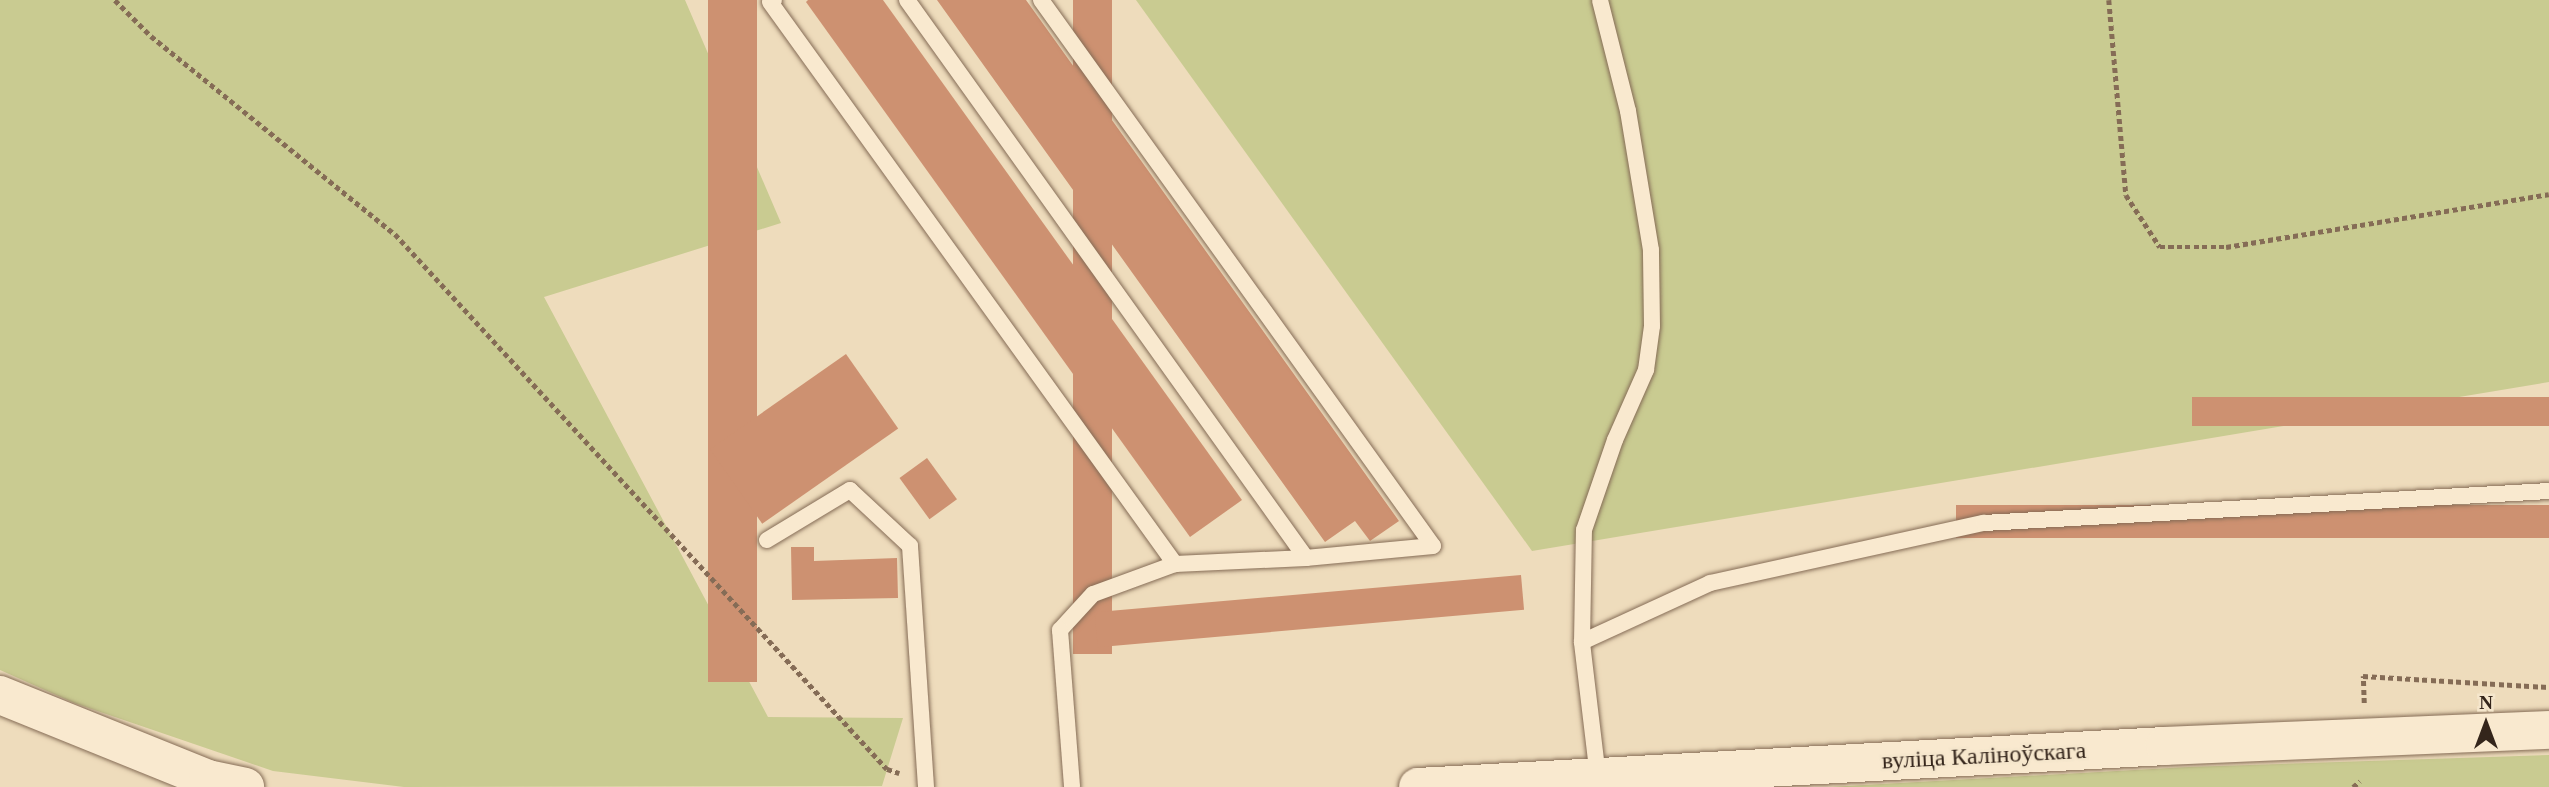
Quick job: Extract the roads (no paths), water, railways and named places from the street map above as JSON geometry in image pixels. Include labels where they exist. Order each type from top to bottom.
[{"type":"street","points":[[0,695],[208,779],[245,787]]},
{"type":"street","name":"вуліца Каліноўскага","points":[[1418,787],[2165,746],[2549,730]]},
{"type":"lane","points":[[774,0],[771,2],[1175,564]]},
{"type":"lane","points":[[908,0],[1306,558]]},
{"type":"lane","points":[[1041,0],[1433,546],[1306,558],[1175,564],[1093,594],[1060,630],[1072,787]]},
{"type":"lane","points":[[1598,778],[1582,642],[1584,530],[1615,440],[1646,370],[1652,326],[1651,250],[1628,111],[1600,0]]},
{"type":"lane","points":[[767,540],[850,490],[910,546],[927,784]]},
{"type":"lane","points":[[1582,642],[1710,583],[1984,523],[2549,491]]}]
